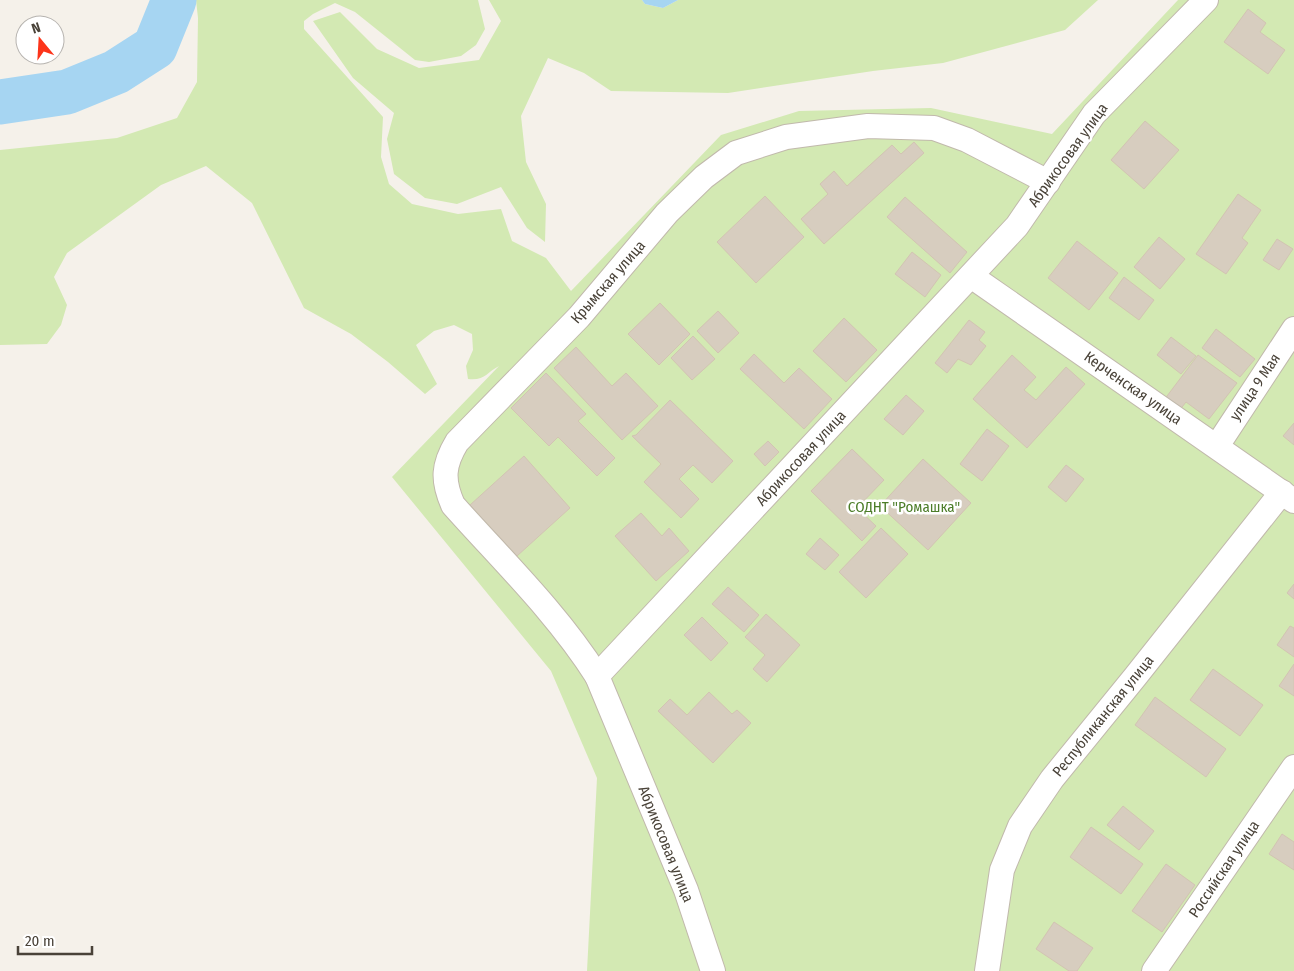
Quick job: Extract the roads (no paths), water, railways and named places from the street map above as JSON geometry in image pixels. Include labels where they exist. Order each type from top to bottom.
[{"type":"street","name":"Абрикосовая улица","points":[[719,970],[597,676],[1017,226],[1094,114],[1206,0]]},
{"type":"street","name":"Крымская улица","points":[[597,676],[581,650],[557,621],[453,505],[446,491],[445,475],[448,457],[457,442],[579,317],[667,213],[704,177],[736,153],[786,137],[859,127],[934,128],[967,140],[1048,182]]},
{"type":"street","name":"Керченская улица","points":[[971,276],[1288,496]]},
{"type":"street","name":"улица 9 Мая","points":[[1217,446],[1294,330]]},
{"type":"street","name":"Республиканская улица","points":[[987,971],[1002,870],[1020,826],[1052,779],[1288,496]]},
{"type":"street","name":"Российская улица","points":[[1154,971],[1294,767]]},
{"type":"water","points":[[642,0],[678,0],[663,8],[645,4]]},
{"type":"waterway","points":[[0,102],[67,92],[116,72],[155,47],[174,0]]},
{"type":"park label","name":"СОДНТ \"Ромашка\"","points":[[904,507]]}]
